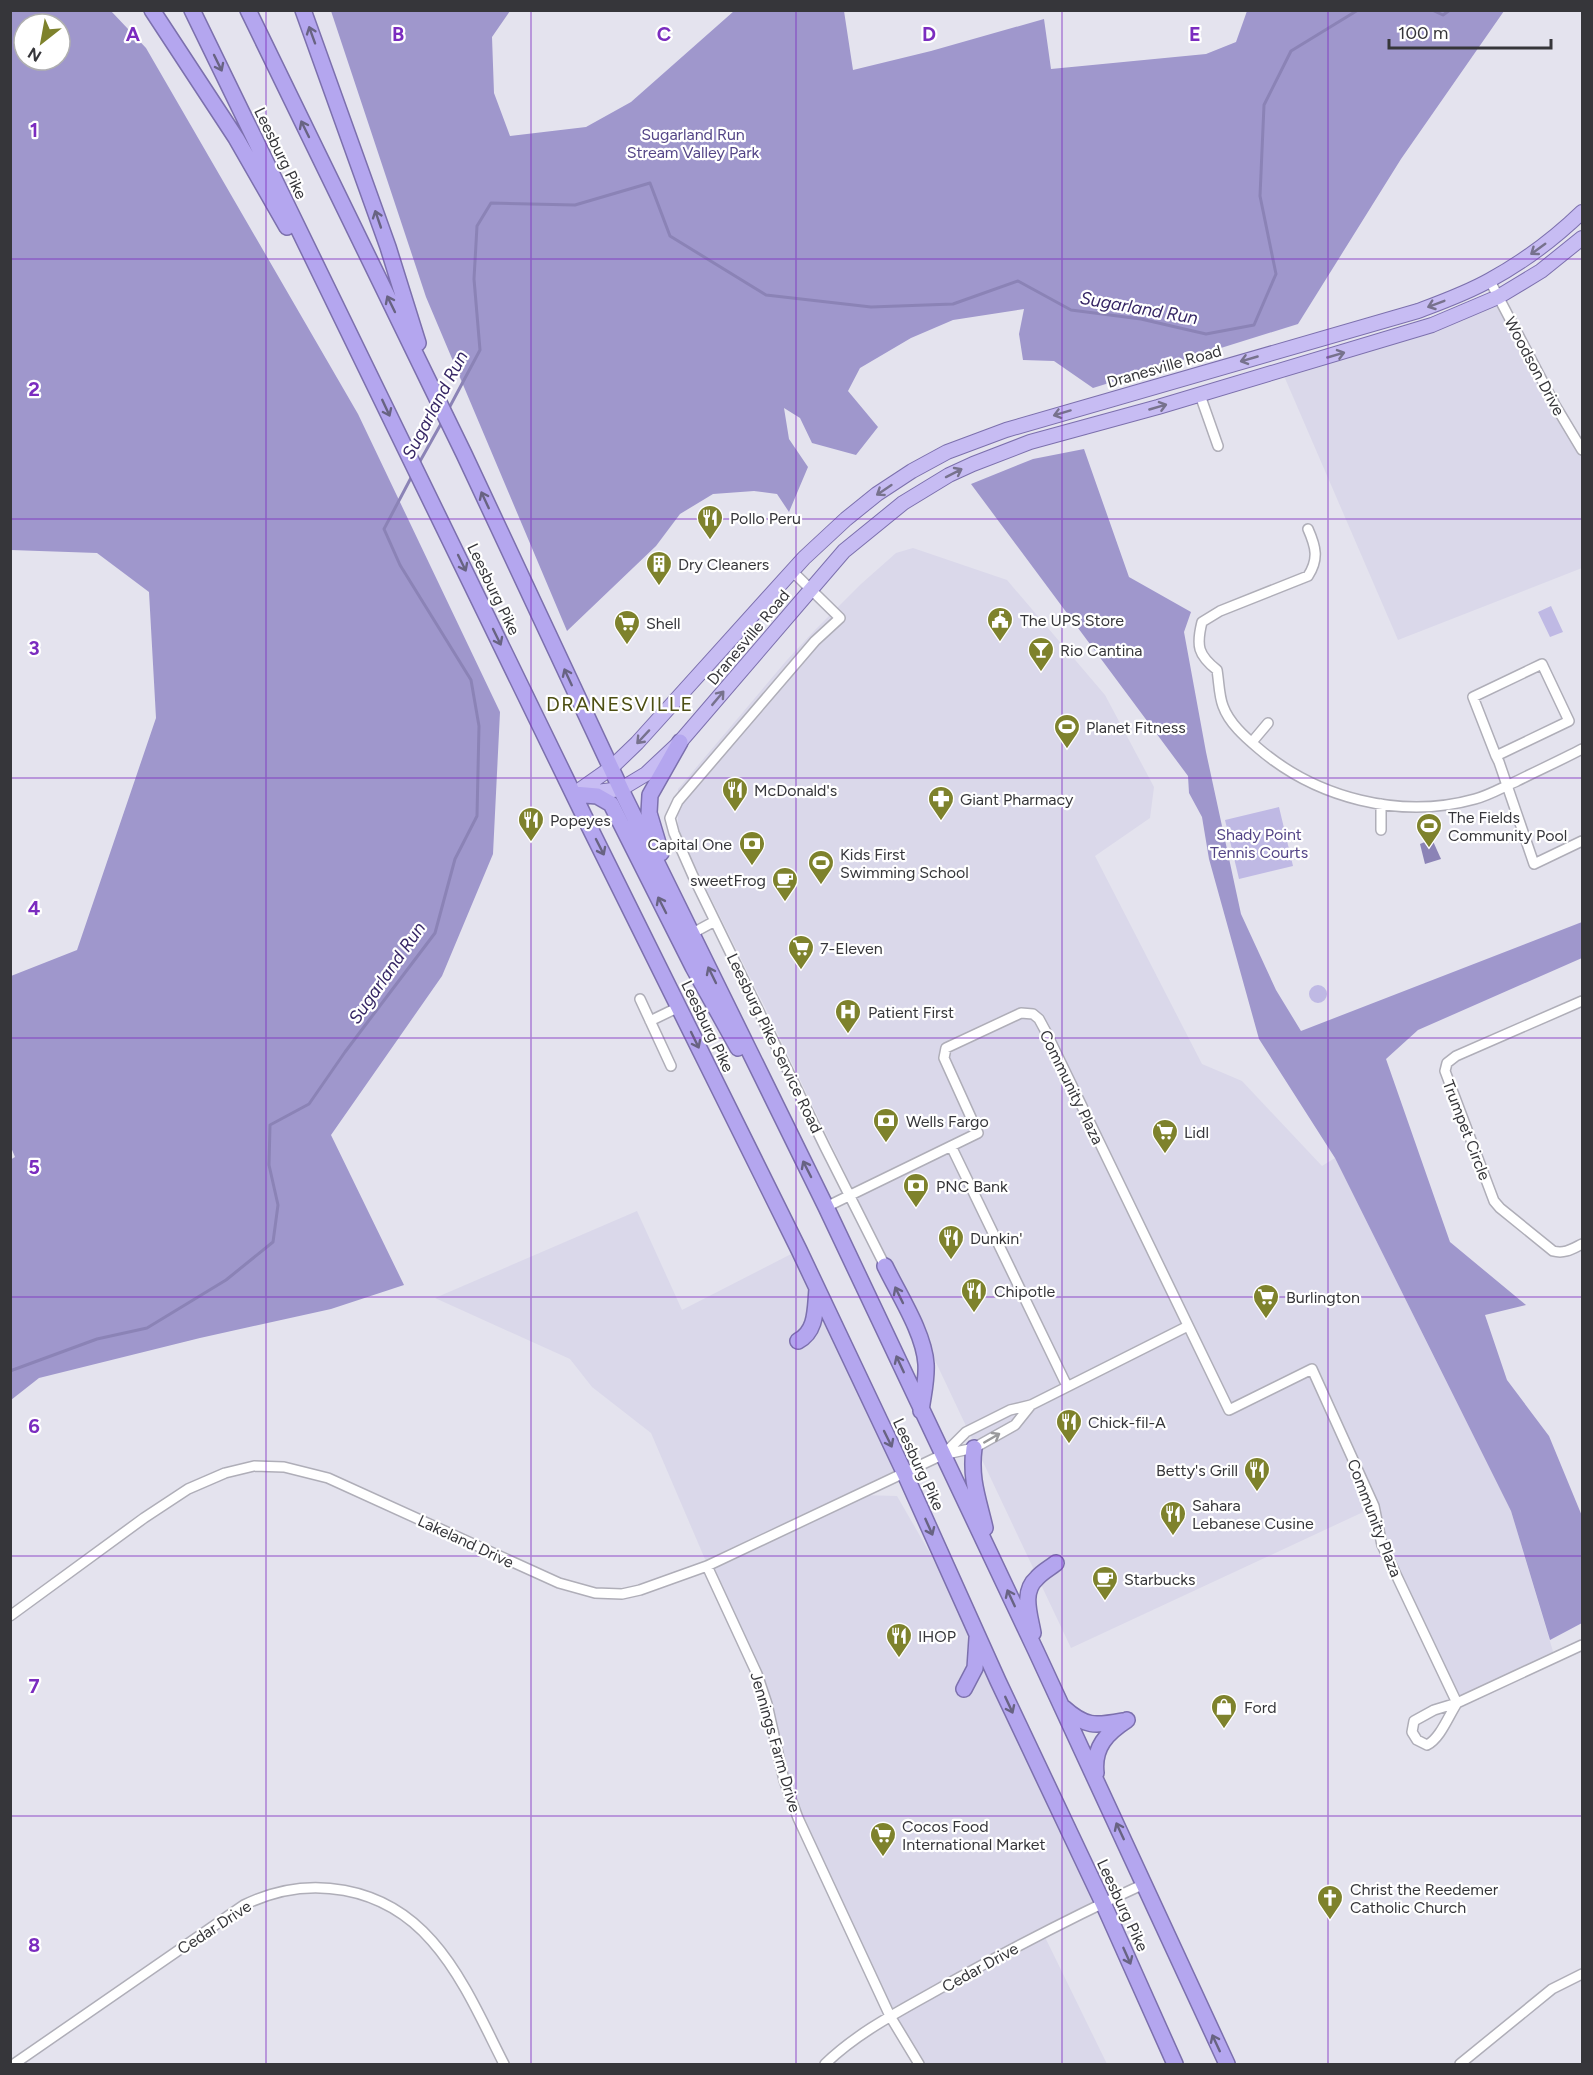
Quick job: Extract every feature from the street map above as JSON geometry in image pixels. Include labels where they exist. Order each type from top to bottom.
[{"type":"highway","points":[[152,10],[236,138],[375,385]]},
{"type":"highway","name":"Leesburg Pike","points":[[192,10],[818,1289],[1103,1903],[1175,2064]]},
{"type":"highway","name":"Leesburg Pike","points":[[248,10],[464,454],[621,789],[826,1207],[1036,1650],[1227,2064]]},
{"type":"highway","points":[[303,10],[388,247],[435,394]]},
{"type":"highway","points":[[678,905],[651,822],[648,804],[652,787],[680,742]]},
{"type":"highway","points":[[574,794],[597,796],[611,804],[723,1024],[773,1102]]},
{"type":"highway","points":[[885,1266],[912,1321],[924,1352],[926,1371],[921,1411]]},
{"type":"highway","points":[[798,1341],[810,1331],[818,1289]]},
{"type":"highway","points":[[974,1448],[972,1467],[975,1489],[992,1557]]},
{"type":"highway","points":[[1036,1650],[1028,1591],[1036,1578],[1056,1563]]},
{"type":"highway","points":[[977,1635],[975,1668],[964,1689],[982,1682],[998,1681]]},
{"type":"highway","points":[[1062,1707],[1073,1717],[1094,1725],[1127,1720],[1114,1729],[1098,1748],[1095,1762],[1097,1782]]},
{"type":"main road","name":"Dranesville Road","points":[[574,794],[611,768],[665,713],[792,571],[846,519],[877,494],[912,471],[947,452],[1005,430],[1418,311],[1490,280],[1557,235],[1582,212]]},
{"type":"main road","name":"Dranesville Road","points":[[574,794],[621,789],[646,774],[680,742],[812,588],[861,536],[903,503],[949,475],[1030,442],[1401,336],[1498,297],[1540,271],[1582,238]]},
{"type":"street","name":"Woodson Drive","points":[[1490,280],[1551,397],[1582,450]]},
{"type":"street","points":[[1200,395],[1218,446]]},
{"type":"street","points":[[1308,530],[1316,554],[1314,566],[1308,576],[1220,611],[1203,622],[1198,640],[1203,658],[1217,670],[1222,706],[1234,725],[1275,763],[1300,778],[1344,796],[1381,804],[1405,806],[1476,799],[1582,749]]},
{"type":"street","points":[[792,571],[812,588]]},
{"type":"street","name":"Leesburg Pike Service Road","points":[[812,588],[840,618],[808,649],[678,801],[670,818],[674,833],[716,921],[885,1266]]},
{"type":"street","points":[[1496,756],[1569,721],[1542,664],[1473,697],[1534,864],[1582,841]]},
{"type":"street","points":[[1252,742],[1269,723]]},
{"type":"street","points":[[1381,804],[1381,830]]},
{"type":"street","points":[[692,934],[716,921]]},
{"type":"street","points":[[640,999],[671,1066]]},
{"type":"street","name":"Trumpet Circle","points":[[1582,1001],[1456,1056],[1447,1063],[1445,1071],[1494,1201],[1553,1251],[1567,1252],[1582,1244]]},
{"type":"street","points":[[650,1021],[679,1007]]},
{"type":"street","name":"Community Plaza","points":[[826,1207],[978,1133],[944,1058],[946,1048],[1021,1013],[1033,1014],[1039,1019],[1046,1032],[1229,1410],[1312,1369],[1374,1506],[1382,1545],[1457,1703]]},
{"type":"street","points":[[951,1146],[1067,1386]]},
{"type":"street","points":[[942,1455],[966,1432],[1010,1410],[1031,1405],[1188,1326]]},
{"type":"street","points":[[942,1455],[974,1448],[1015,1425],[1031,1405]]},
{"type":"street","name":"Lakeland Drive","points":[[10,1616],[144,1518],[188,1489],[225,1473],[254,1466],[284,1467],[328,1478],[546,1577],[595,1593],[631,1593],[707,1566],[942,1455]]},
{"type":"street","name":"Jennings Farm Drive","points":[[707,1566],[757,1674],[767,1704],[784,1780],[798,1818],[890,2016],[919,2064]]},
{"type":"street","points":[[1457,1703],[1439,1736],[1432,1743],[1427,1745],[1418,1740],[1412,1732],[1414,1721],[1582,1645]]},
{"type":"street","name":"Cedar Drive","points":[[825,2064],[852,2041],[890,2016],[1042,1933],[1144,1884]]},
{"type":"street","name":"Cedar Drive","points":[[14,2064],[244,1905],[284,1890],[318,1886],[340,1889],[376,1900],[407,1918],[421,1930],[452,1968],[504,2064]]},
{"type":"street","points":[[1460,2064],[1552,1989],[1582,1974]]},
{"type":"shaded area","points":[[1498,297],[1582,450],[1582,568],[1398,640],[1281,369]]},
{"type":"shaded area","points":[[913,548],[1007,580],[1105,695],[1154,787],[1150,818],[1095,856],[1202,1064],[1242,1081],[1322,1166],[1335,1158],[1511,1511],[1555,1658],[1457,1703],[1382,1545],[1374,1507],[1071,1648],[767,1011],[678,832],[678,789],[815,630],[896,553]]},
{"type":"shaded area","name":"The Fields Community Pool","points":[[1432,839],[1441,859],[1425,864],[1420,844]]},
{"type":"shaded area","points":[[637,1211],[682,1310],[799,1250],[905,1474],[861,1495],[897,1496],[977,1635],[1103,1903],[1043,1933],[1107,2064],[919,2064],[890,2016],[798,1818],[767,1704],[651,1433],[592,1387],[570,1359],[435,1298]]},
{"type":"green space","points":[[11,10],[111,11],[146,48],[358,414],[500,712],[493,854],[442,976],[331,1135],[404,1285],[331,1309],[200,1338],[39,1378],[11,1400],[10,1160],[15,1157],[10,1145],[11,976],[77,950],[156,718],[149,592],[97,553],[11,550]]},
{"type":"green space","name":"Sugarland Run Stream Valley Park","points":[[331,11],[510,11],[492,37],[494,93],[510,136],[586,127],[631,102],[734,11],[844,11],[853,70],[1044,19],[1051,69],[1206,54],[1236,42],[1247,11],[1504,11],[1401,159],[1298,324],[1093,388],[1054,361],[1023,360],[1019,334],[1024,309],[953,320],[911,338],[860,368],[848,391],[878,427],[856,455],[812,443],[800,418],[784,408],[789,439],[808,467],[789,512],[777,494],[754,491],[713,494],[680,514],[656,546],[567,631],[426,297]]},
{"type":"green space","points":[[1084,449],[1129,577],[1191,612],[1184,632],[1206,752],[1241,914],[1276,990],[1301,1031],[1582,922],[1582,958],[1418,1030],[1386,1059],[1450,1242],[1526,1305],[1485,1315],[1507,1380],[1549,1436],[1582,1516],[1582,1623],[1550,1640],[1511,1511],[1335,1158],[1259,1039],[1209,859],[1202,817],[1189,793],[1188,776],[971,484],[1033,459]]},
{"type":"green space","points":[[1551,606],[1563,632],[1550,637],[1538,612]]},
{"type":"green space","name":"Shady Point Tennis Courts","points":[[1279,807],[1293,866],[1239,879],[1225,820]]},
{"type":"green space","points":[[1318,985],[1324,988],[1327,994],[1324,1000],[1318,1003],[1312,1000],[1309,994],[1312,988]]},
{"type":"waterway","name":"Sugarland Run","points":[[448,410],[480,350],[474,279],[477,226],[491,203],[575,205],[650,183],[670,236],[766,295],[871,307],[953,304],[1018,281],[1071,310],[1141,319],[1206,334],[1254,325],[1276,274],[1260,196],[1264,105],[1291,51],[1358,10]]},
{"type":"waterway","name":"Sugarland Run","points":[[1432,10],[1443,15],[1450,10]]},
{"type":"waterway","name":"Sugarland Run","points":[[419,463],[442,422]]},
{"type":"waterway","name":"Sugarland Run","points":[[10,1371],[97,1339],[147,1328],[226,1280],[273,1242],[278,1205],[269,1165],[270,1125],[309,1104],[345,1052],[435,933],[455,859],[477,816],[479,726],[471,680],[400,565],[384,529],[413,474]]},
{"type":"place","name":"Pollo Peru","points":[[710,541]]},
{"type":"place","name":"Dry Cleaners","points":[[659,587]]},
{"type":"place","name":"The UPS Store","points":[[1000,643]]},
{"type":"place","name":"Shell","points":[[627,646]]},
{"type":"place","name":"Rio Cantina","points":[[1041,673]]},
{"type":"place","name":"Planet Fitness","points":[[1067,750]]},
{"type":"place","name":"McDonald's","points":[[735,813]]},
{"type":"place","name":"Giant Pharmacy","points":[[941,822]]},
{"type":"place","name":"Popeyes","points":[[531,843]]},
{"type":"place","name":"The Fields Community Pool","points":[[1429,849]]},
{"type":"place","name":"Capital One","points":[[752,867]]},
{"type":"place","name":"Kids First Swimming School","points":[[821,886]]},
{"type":"place","name":"sweetFrog","points":[[785,903]]},
{"type":"place","name":"7-Eleven","points":[[801,971]]},
{"type":"place","name":"Patient First","points":[[848,1035]]},
{"type":"place","name":"Wells Fargo","points":[[886,1144]]},
{"type":"place","name":"Lidl","points":[[1165,1155]]},
{"type":"place","name":"PNC Bank","points":[[916,1209]]},
{"type":"place","name":"Dunkin'","points":[[951,1261]]},
{"type":"place","name":"Chipotle","points":[[974,1314]]},
{"type":"place","name":"Burlington","points":[[1266,1320]]},
{"type":"place","name":"Chick-fil-A","points":[[1069,1445]]},
{"type":"place","name":"Betty's Grill","points":[[1257,1493]]},
{"type":"place","name":"Sahara Lebanese Cusine","points":[[1173,1537]]},
{"type":"place","name":"Starbucks","points":[[1105,1602]]},
{"type":"place","name":"IHOP","points":[[899,1659]]},
{"type":"place","name":"Ford","points":[[1224,1730]]},
{"type":"place","name":"Cocos Food International Market","points":[[883,1858]]},
{"type":"place","name":"Christ the Reedemer Catholic Church","points":[[1330,1921]]},
{"type":"district","name":"DRANESVILLE","points":[[620,704]]}]
